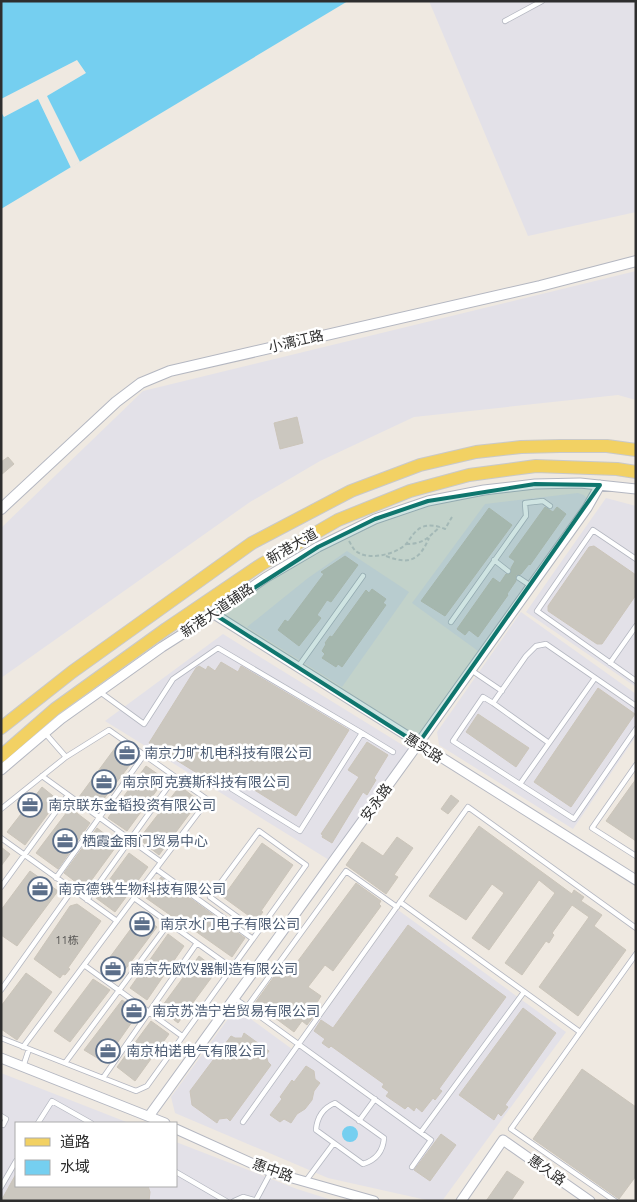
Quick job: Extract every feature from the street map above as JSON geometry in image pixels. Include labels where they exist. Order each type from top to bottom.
[{"type":"main road","name":"新港大道","points":[[1,728],[72,672],[252,543],[351,491],[420,465],[476,452],[520,447],[560,446],[607,446],[636,450]]},
{"type":"main road","name":"新港大道","points":[[1,756],[55,709],[166,629],[262,564],[338,520],[410,491],[468,475],[536,466],[617,469],[636,472]]},
{"type":"street","name":"小漓江路","points":[[1,509],[116,402],[141,383],[170,371],[540,286],[636,261]]},
{"type":"street","name":"新港大道辅路","points":[[1,770],[45,733],[162,647],[214,614],[265,578],[318,547],[375,519],[428,501],[484,490],[535,484],[580,483],[636,489]]},
{"type":"street","name":"安永路","points":[[149,1116],[587,508],[600,485]]},
{"type":"street","name":"惠实路","points":[[214,614],[636,880]]},
{"type":"street","points":[[1,1058],[162,1122]]},
{"type":"street","name":"惠中路","points":[[178,1130],[271,1172],[374,1201]]},
{"type":"street","name":"惠久路","points":[[460,1201],[503,1140],[587,1200]]},
{"type":"lane","points":[[505,21],[542,1]]},
{"type":"lane","points":[[451,622],[526,516],[524,503],[543,500],[550,506]]},
{"type":"lane","points":[[636,559],[593,530],[537,611],[636,681]]},
{"type":"lane","points":[[494,560],[508,571]]},
{"type":"lane","points":[[297,668],[363,576]]},
{"type":"lane","points":[[519,578],[530,586]]},
{"type":"lane","points":[[610,663],[634,632],[636,626]]},
{"type":"lane","points":[[493,704],[526,656],[536,646],[546,644],[636,706]]},
{"type":"lane","points":[[100,692],[144,724],[173,679],[218,648],[393,752]]},
{"type":"lane","points":[[471,670],[502,691]]},
{"type":"lane","points":[[520,784],[594,678]]},
{"type":"lane","points":[[549,743],[483,697],[453,741],[574,818],[636,729]]},
{"type":"lane","points":[[1,809],[66,758],[109,730],[208,800],[23,1047]]},
{"type":"lane","points":[[45,733],[66,758]]},
{"type":"lane","points":[[232,789],[300,831],[362,733]]},
{"type":"lane","points":[[56,878],[144,755]]},
{"type":"lane","points":[[636,764],[592,828],[636,856]]},
{"type":"lane","points":[[42,776],[161,862]]},
{"type":"lane","points":[[87,900],[175,777]]},
{"type":"lane","points":[[1,887],[68,795]]},
{"type":"lane","points":[[243,1122],[468,807],[636,928]]},
{"type":"lane","points":[[1,1038],[136,1091],[147,1086],[182,1036],[232,968],[253,939],[306,865],[259,831],[210,898],[258,932]]},
{"type":"lane","points":[[1,838],[117,921]]},
{"type":"lane","points":[[156,869],[253,939]]},
{"type":"lane","points":[[247,1007],[346,871],[397,907]]},
{"type":"lane","points":[[1,990],[73,890]]},
{"type":"lane","points":[[134,898],[232,968]]},
{"type":"lane","points":[[400,902],[580,1032]]},
{"type":"lane","points":[[65,1063],[169,923]]},
{"type":"lane","points":[[103,1078],[198,943]]},
{"type":"lane","points":[[615,1201],[511,1129],[636,954]]},
{"type":"lane","points":[[84,965],[182,1036]]},
{"type":"lane","points":[[421,1132],[524,992]]},
{"type":"lane","points":[[234,998],[431,1140],[412,1167]]},
{"type":"lane","points":[[22,1067],[29,1049]]},
{"type":"lane","points":[[359,1121],[375,1099]]},
{"type":"lane","points":[[39,1122],[52,1100],[89,1122]]},
{"type":"lane","points":[[335,1103],[384,1138],[383,1148],[373,1161],[363,1164],[334,1143],[316,1130],[317,1120],[326,1107],[335,1103]]},
{"type":"lane","points":[[1,1116],[6,1119],[3,1125]]},
{"type":"lane","points":[[306,1182],[334,1143]]},
{"type":"lane","points":[[1,1187],[15,1163]]},
{"type":"lane","points":[[234,1201],[243,1197],[257,1201],[271,1172]]},
{"type":"lane","points":[[178,1173],[226,1201]]},
{"type":"path","points":[[349,541],[357,552],[364,556],[385,555],[395,552],[406,544],[414,532],[422,527],[432,526],[445,529],[452,517]]},
{"type":"path","points":[[432,526],[434,532]]},
{"type":"path","points":[[406,544],[421,543],[440,527]]},
{"type":"path","points":[[385,555],[409,562],[424,547],[428,538]]},
{"type":"path","points":[[421,543],[424,547]]},
{"type":"path","points":[[394,559],[395,552]]},
{"type":"highlighted area","points":[[535,484],[600,485],[418,744],[214,614],[318,547],[375,519],[428,501]]},
{"type":"shaded area","points":[[429,1],[636,1],[636,212],[528,236]]},
{"type":"shaded area","points":[[636,271],[636,400],[618,395],[414,417],[320,461],[250,502],[1,678],[1,528],[143,391]]},
{"type":"shaded area","points":[[578,493],[584,495],[588,500],[478,651],[412,603],[485,504]]},
{"type":"shaded area","points":[[606,498],[636,506],[636,687],[526,612]]},
{"type":"shaded area","points":[[347,551],[409,592],[342,687],[247,627],[308,578]]},
{"type":"shaded area","points":[[521,612],[636,694],[636,736],[573,829],[439,745],[437,732]]},
{"type":"shaded area","points":[[223,634],[409,749],[329,860],[105,721]]},
{"type":"shaded area","points":[[398,910],[566,1032],[442,1201],[431,1201],[328,1178],[175,1113],[171,1097],[236,1008],[296,1052]]},
{"type":"shaded area","points":[[1,1073],[126,1122],[15,1122],[15,1187],[178,1187],[178,1143],[297,1189],[335,1201],[1,1201]]},
{"type":"water","points":[[1,1],[348,1],[1,209]]},
{"type":"water","points":[[350,1126],[356,1128],[358,1134],[356,1140],[350,1142],[344,1140],[342,1134],[344,1128]]},
{"type":"pier","points":[[77,60],[86,73],[47,96],[80,162],[71,168],[38,99],[4,117],[1,112],[1,99]]},
{"type":"building","points":[[297,417],[303,443],[280,449],[274,423]]},
{"type":"building","points":[[8,457],[14,464],[1,475],[1,462]]},
{"type":"building","points":[[545,507],[553,512],[557,507],[566,514],[530,565],[521,574],[516,575],[516,581],[508,595],[478,637],[469,630],[465,635],[457,629],[493,578],[500,583],[506,574],[511,573],[511,568],[515,561],[509,557]]},
{"type":"building","points":[[489,508],[512,525],[445,616],[421,601]]},
{"type":"building","points":[[594,546],[636,575],[636,595],[602,644],[597,644],[548,611],[548,606],[589,547]]},
{"type":"building","points":[[345,556],[358,565],[331,602],[327,600],[317,615],[321,618],[299,646],[278,630],[285,620],[288,622],[324,574],[321,572]]},
{"type":"building","points":[[372,589],[386,599],[383,603],[386,605],[342,667],[338,664],[336,667],[322,658],[325,654],[322,651],[325,643],[330,636],[332,637],[366,590],[369,593]]},
{"type":"building","points":[[221,662],[238,672],[241,666],[349,730],[296,816],[232,776],[224,790],[149,743],[196,668],[199,666],[206,670],[208,666],[215,671]]},
{"type":"building","points":[[598,688],[635,714],[571,807],[534,782]]},
{"type":"building","points":[[478,714],[529,748],[516,767],[466,732]]},
{"type":"building","points":[[367,742],[388,755],[374,778],[376,780],[367,795],[363,792],[332,843],[322,837],[323,835],[321,834],[359,777],[348,770]]},
{"type":"building","points":[[118,744],[136,757],[96,809],[79,797]]},
{"type":"building","points":[[146,766],[165,779],[127,831],[108,818]]},
{"type":"building","points":[[636,779],[636,841],[606,821]]},
{"type":"building","points":[[180,786],[199,801],[159,855],[139,839]]},
{"type":"building","points":[[42,787],[58,800],[25,845],[7,832]]},
{"type":"building","points":[[451,795],[459,801],[448,814],[441,809]]},
{"type":"building","points":[[70,808],[90,823],[58,869],[36,853]]},
{"type":"building","points":[[479,826],[572,894],[574,890],[584,897],[581,901],[602,915],[594,926],[626,950],[578,1016],[539,987],[589,917],[572,905],[552,933],[554,935],[549,943],[546,941],[522,975],[505,963],[555,893],[539,880],[489,950],[472,938],[504,893],[492,884],[466,920],[429,896]]},
{"type":"building","points":[[97,828],[118,844],[85,889],[64,873]]},
{"type":"building","points":[[397,837],[413,848],[394,875],[398,877],[386,894],[346,865],[362,842],[383,856]]},
{"type":"building","points":[[262,843],[293,865],[256,921],[223,897]]},
{"type":"building","points":[[1,847],[10,854],[1,866]]},
{"type":"building","points":[[129,853],[148,867],[115,912],[96,898]]},
{"type":"building","points":[[30,871],[58,891],[17,946],[1,935],[1,910]]},
{"type":"building","points":[[161,877],[245,938],[232,957],[146,898]]},
{"type":"building","points":[[356,883],[381,901],[379,904],[381,906],[333,971],[325,965],[308,987],[321,996],[315,1006],[319,1009],[307,1025],[302,1021],[294,1032],[255,1003],[281,967],[289,973]]},
{"type":"building","points":[[77,904],[101,921],[68,968],[70,969],[60,978],[34,959],[70,906]]},
{"type":"building","points":[[141,915],[157,927],[118,979],[102,968]]},
{"type":"building","points":[[408,925],[506,997],[439,1089],[442,1091],[435,1100],[433,1098],[422,1112],[416,1107],[414,1111],[408,1106],[405,1109],[386,1096],[389,1092],[382,1087],[384,1084],[331,1046],[329,1048],[322,1043],[325,1039],[314,1031],[321,1020],[333,1028]]},
{"type":"building","points":[[168,934],[184,946],[147,1000],[130,988]]},
{"type":"building","points":[[199,956],[217,970],[178,1023],[160,1009]]},
{"type":"building","points":[[26,973],[52,992],[17,1040],[1,1029],[1,1006]]},
{"type":"building","points":[[93,979],[110,990],[70,1042],[54,1031]]},
{"type":"building","points":[[122,1000],[139,1012],[104,1062],[84,1050]]},
{"type":"building","points":[[523,1008],[556,1033],[505,1105],[508,1107],[501,1116],[498,1113],[494,1120],[459,1095]]},
{"type":"building","points":[[151,1021],[169,1034],[135,1081],[117,1067]]},
{"type":"building","points":[[244,1033],[269,1051],[266,1055],[271,1065],[230,1121],[227,1118],[219,1119],[217,1123],[192,1105],[190,1091],[231,1036],[242,1038]]},
{"type":"building","points":[[306,1066],[314,1071],[315,1079],[320,1083],[314,1091],[312,1100],[305,1109],[297,1114],[291,1123],[284,1119],[280,1122],[270,1115],[282,1099],[280,1097],[292,1080],[294,1082]]},
{"type":"building","points":[[582,1069],[636,1107],[636,1176],[619,1199],[533,1139]]},
{"type":"building","points":[[441,1134],[456,1145],[430,1181],[414,1170]]},
{"type":"building","points":[[507,1171],[524,1182],[511,1201],[486,1201]]},
{"type":"building","points":[[15,1176],[15,1187],[148,1187],[150,1192],[149,1201],[1,1201]]},
{"type":"place","name":"南京力旷机电科技有限公司","points":[[127,753]]},
{"type":"place","name":"南京阿克赛斯科技有限公司","points":[[104,782]]},
{"type":"place","name":"南京联东金韬投资有限公司","points":[[30,805]]},
{"type":"place","name":"栖霞金雨门贸易中心","points":[[65,841]]},
{"type":"place","name":"南京德铁生物科技有限公司","points":[[40,889]]},
{"type":"place","name":"南京水门电子有限公司","points":[[142,924]]},
{"type":"place","name":"南京先欧仪器制造有限公司","points":[[113,969]]},
{"type":"place","name":"南京苏浩宁岩贸易有限公司","points":[[134,1011]]},
{"type":"place","name":"南京柏诺电气有限公司","points":[[108,1051]]}]
